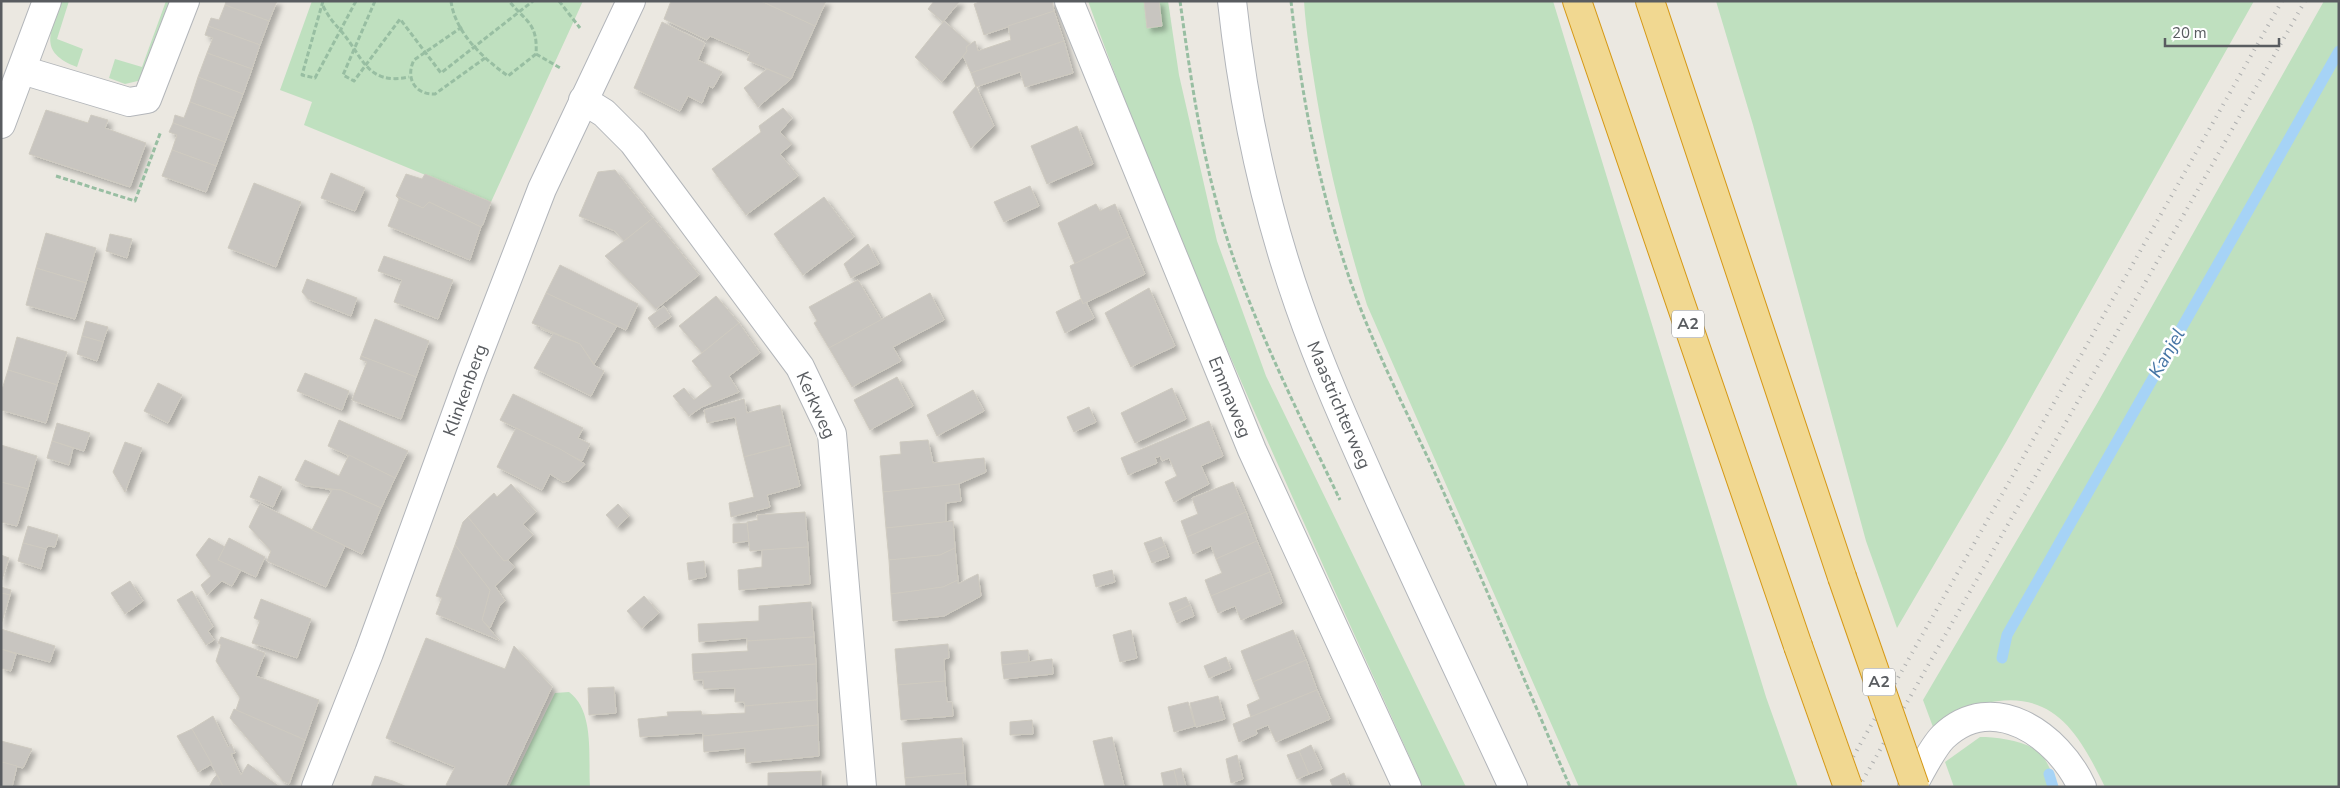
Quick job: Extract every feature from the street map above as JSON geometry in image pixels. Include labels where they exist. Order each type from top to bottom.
[{"type":"highway","name":"A2","points":[[1577,1],[1848,787]]},
{"type":"highway","name":"A2","points":[[1650,1],[1914,787]]},
{"type":"street","points":[[3,112],[22,70],[47,1]]},
{"type":"street","points":[[22,70],[129,102],[147,99],[185,1]]},
{"type":"street","name":"Klinkenberg","points":[[316,787],[369,653],[471,373],[542,189],[631,1]]},
{"type":"street","name":"Emmaweg","points":[[1069,1],[1252,450],[1406,787]]},
{"type":"street","name":"Maastrichterweg","points":[[1232,1],[1240,66],[1260,170],[1298,304],[1323,370],[1356,446],[1513,787]]},
{"type":"street","name":"Kerkweg","points":[[583,100],[604,113],[633,142],[800,367],[832,434],[862,787]]},
{"type":"street","points":[[1914,787],[1942,738],[1970,720],[2002,717],[2028,727],[2056,748],[2082,787]]},
{"type":"path","points":[[323,3],[302,75],[315,78],[356,1]]},
{"type":"path","points":[[375,1],[343,75],[354,81],[400,19],[442,73],[533,1]]},
{"type":"path","points":[[451,1],[462,27],[474,47],[508,76],[536,54],[537,37],[532,25],[509,1]]},
{"type":"path","points":[[1291,1],[1310,124],[1326,199],[1349,277],[1371,332],[1454,514],[1570,787]]},
{"type":"path","points":[[323,3],[330,20],[340,30],[366,66],[385,78],[398,80],[410,77]]},
{"type":"path","points":[[462,27],[414,60],[410,68],[410,77],[415,87],[426,95],[435,94],[485,58]]},
{"type":"path","points":[[56,176],[135,201]]},
{"type":"green space","points":[[62,1],[69,1],[57,39],[83,49],[77,67],[57,55],[52,48],[50,40]]},
{"type":"green space","points":[[166,1],[177,1],[142,80],[125,84],[109,78],[115,59],[142,67]]},
{"type":"green space","points":[[312,1],[583,1],[491,202],[304,125],[312,102],[280,90]]},
{"type":"green space","points":[[1088,1],[1168,1],[1179,75],[1217,241],[1266,376],[1466,787],[1423,787],[1291,495],[1206,299],[1125,101]]},
{"type":"green space","points":[[1304,1],[1553,1],[1766,697],[1798,787],[1579,787],[1367,305],[1345,228],[1327,151],[1311,62]]},
{"type":"green space","points":[[1716,1],[2254,1],[2006,442],[1897,628],[1866,541],[1753,125]]},
{"type":"green space","points":[[2324,1],[2339,1],[2339,787],[2105,787],[2073,732],[2045,708],[2027,702],[2007,700],[1982,704],[1963,711],[1933,727],[1923,700],[2098,402]]},
{"type":"green space","points":[[569,692],[577,700],[587,723],[590,787],[509,787],[555,693]]},
{"type":"green space","points":[[1980,737],[2015,741],[2039,752],[2050,768],[2057,787],[1954,787],[1945,762]]},
{"type":"building","points":[[226,1],[277,1],[269,21],[225,5]]},
{"type":"building","points":[[671,1],[761,1],[815,26],[791,79],[747,60],[750,53],[710,36],[707,40],[664,19]]},
{"type":"building","points":[[761,1],[826,1],[815,26]]},
{"type":"building","points":[[934,1],[960,1],[943,22],[928,9]]},
{"type":"building","points":[[982,1],[1052,1],[1054,11],[984,35],[974,4]]},
{"type":"building","points":[[1144,1],[1159,1],[1162,26],[1147,28]]},
{"type":"building","points":[[225,5],[269,21],[260,45],[208,26],[211,18],[219,20]]},
{"type":"building","points":[[1054,11],[1064,41],[971,73],[963,56],[967,51],[966,47],[975,41],[978,51],[1011,40],[1008,26]]},
{"type":"building","points":[[944,21],[970,44],[966,47],[967,51],[942,82],[915,57]]},
{"type":"building","points":[[662,22],[705,43],[698,60],[722,72],[713,88],[709,86],[702,103],[688,96],[680,111],[634,88]]},
{"type":"building","points":[[208,26],[260,45],[252,69],[207,53],[213,38],[205,35]]},
{"type":"building","points":[[1064,41],[1073,73],[1025,87],[1020,72],[976,87],[971,73]]},
{"type":"building","points":[[207,53],[252,69],[243,94],[198,77]]},
{"type":"building","points":[[767,69],[791,79],[758,107],[744,88]]},
{"type":"building","points":[[198,77],[243,94],[234,118],[190,102]]},
{"type":"building","points":[[976,86],[994,126],[971,148],[953,112]]},
{"type":"building","points":[[190,102],[234,118],[225,142],[173,123],[175,115],[184,118]]},
{"type":"building","points":[[783,108],[792,118],[780,132],[792,144],[780,154],[798,176],[746,215],[712,169],[761,132],[759,126]]},
{"type":"building","points":[[46,110],[88,123],[91,115],[108,120],[105,128],[146,143],[130,187],[29,154]]},
{"type":"building","points":[[173,123],[225,142],[216,166],[172,150],[177,135],[169,132]]},
{"type":"building","points":[[1077,126],[1093,164],[1047,184],[1031,146]]},
{"type":"building","points":[[172,150],[216,166],[206,192],[162,176]]},
{"type":"building","points":[[615,170],[653,218],[624,241],[615,231],[579,216],[598,172]]},
{"type":"building","points":[[331,173],[365,188],[355,211],[321,198]]},
{"type":"building","points":[[406,174],[422,179],[425,174],[491,202],[481,227],[429,202],[423,208],[396,196]]},
{"type":"building","points":[[254,183],[301,202],[276,267],[228,248]]},
{"type":"building","points":[[1030,186],[1039,206],[1004,222],[994,202]]},
{"type":"building","points":[[396,196],[423,208],[429,202],[481,227],[470,260],[388,226],[399,199]]},
{"type":"building","points":[[824,197],[854,237],[803,275],[774,234]]},
{"type":"building","points":[[1096,204],[1100,211],[1115,204],[1129,237],[1075,264],[1058,223]]},
{"type":"building","points":[[653,218],[699,275],[656,309],[605,256]]},
{"type":"building","points":[[46,233],[96,248],[86,283],[36,268]]},
{"type":"building","points":[[110,234],[132,239],[127,258],[106,251]]},
{"type":"building","points":[[1129,237],[1145,274],[1083,304],[1070,266]]},
{"type":"building","points":[[868,244],[879,264],[851,278],[844,264]]},
{"type":"building","points":[[384,256],[453,280],[438,319],[394,302],[402,280],[378,271]]},
{"type":"building","points":[[560,265],[638,304],[626,330],[546,293]]},
{"type":"building","points":[[36,268],[86,283],[75,319],[26,305]]},
{"type":"building","points":[[307,279],[357,298],[351,316],[308,299],[302,292]]},
{"type":"building","points":[[858,280],[882,320],[829,348],[814,323],[817,321],[809,307]]},
{"type":"building","points":[[1149,288],[1175,346],[1131,367],[1105,313]]},
{"type":"building","points":[[546,293],[617,326],[594,364],[580,344],[532,323]]},
{"type":"building","points":[[930,293],[944,320],[893,347],[901,361],[852,387],[829,348]]},
{"type":"building","points":[[716,296],[739,323],[702,353],[679,326]]},
{"type":"building","points":[[1081,299],[1083,304],[1086,302],[1094,318],[1065,333],[1056,312]]},
{"type":"building","points":[[664,306],[671,317],[655,328],[648,318]]},
{"type":"building","points":[[375,319],[429,341],[416,377],[361,356]]},
{"type":"building","points":[[86,321],[108,327],[103,342],[82,336]]},
{"type":"building","points":[[739,323],[760,353],[729,376],[739,392],[702,407],[689,416],[673,396],[684,388],[694,400],[712,386],[692,361]]},
{"type":"building","points":[[540,328],[580,344],[594,365],[604,371],[591,396],[534,368],[553,334]]},
{"type":"building","points":[[82,336],[103,342],[97,361],[77,354]]},
{"type":"building","points":[[17,337],[67,352],[57,385],[8,370]]},
{"type":"building","points":[[361,356],[416,377],[401,419],[352,400],[367,362],[360,359]]},
{"type":"building","points":[[8,370],[57,385],[46,423],[1,410],[1,393]]},
{"type":"building","points":[[305,373],[349,391],[342,410],[297,391]]},
{"type":"building","points":[[897,377],[913,406],[870,430],[854,400]]},
{"type":"building","points":[[158,383],[182,395],[168,423],[144,411]]},
{"type":"building","points":[[1172,388],[1186,419],[1135,443],[1121,413]]},
{"type":"building","points":[[973,390],[984,411],[937,436],[927,415]]},
{"type":"building","points":[[513,394],[583,428],[578,438],[590,444],[582,461],[500,420]]},
{"type":"building","points":[[744,399],[747,413],[780,405],[790,445],[744,457],[735,417],[707,423],[704,410]]},
{"type":"building","points":[[1089,407],[1096,422],[1074,432],[1067,417]]},
{"type":"building","points":[[339,420],[408,451],[395,478],[328,446]]},
{"type":"building","points":[[1209,421],[1223,456],[1201,466],[1209,484],[1174,502],[1165,482],[1177,476],[1169,458],[1162,461],[1160,456],[1155,458],[1157,463],[1128,475],[1121,458]]},
{"type":"building","points":[[57,423],[90,433],[84,451],[52,441]]},
{"type":"building","points":[[516,428],[560,449],[585,464],[569,481],[563,482],[550,474],[542,490],[497,467]]},
{"type":"building","points":[[928,440],[933,463],[984,458],[986,472],[956,485],[883,492],[880,456],[901,454],[900,442]]},
{"type":"building","points":[[52,441],[73,448],[69,465],[47,458]]},
{"type":"building","points":[[125,442],[142,448],[125,492],[113,472]]},
{"type":"building","points":[[1,445],[37,456],[28,489],[1,482]]},
{"type":"building","points":[[790,445],[800,486],[767,495],[770,507],[731,517],[729,503],[754,497],[744,457]]},
{"type":"building","points":[[349,455],[395,478],[381,508],[341,490],[306,486],[295,480],[305,460],[339,476]]},
{"type":"building","points":[[259,476],[282,487],[273,507],[250,497]]},
{"type":"building","points":[[1,482],[28,489],[17,526],[1,522]]},
{"type":"building","points":[[1233,482],[1246,512],[1187,537],[1181,521],[1198,514],[1192,498]]},
{"type":"building","points":[[511,484],[536,512],[523,524],[533,535],[508,560],[504,561],[468,517],[494,493],[497,497]]},
{"type":"building","points":[[959,484],[961,501],[946,503],[946,522],[886,528],[883,492]]},
{"type":"building","points":[[325,489],[341,490],[381,508],[362,554],[312,530],[332,490]]},
{"type":"building","points":[[260,504],[345,546],[326,587],[267,561],[271,551],[249,527]]},
{"type":"building","points":[[618,504],[629,516],[617,527],[606,515]]},
{"type":"building","points":[[805,512],[808,547],[750,551],[747,522],[758,520],[757,515]]},
{"type":"building","points":[[1246,512],[1257,541],[1216,559],[1211,546],[1193,554],[1187,537]]},
{"type":"building","points":[[468,517],[504,561],[508,560],[515,567],[495,586],[505,601],[500,605],[490,628],[482,620],[490,590],[455,545],[463,522]]},
{"type":"building","points":[[953,521],[955,548],[940,555],[889,560],[886,528]]},
{"type":"building","points":[[747,523],[749,541],[733,543],[733,524]]},
{"type":"building","points":[[28,526],[58,535],[55,547],[48,546],[46,549],[23,543]]},
{"type":"building","points":[[1161,537],[1165,546],[1148,553],[1144,543]]},
{"type":"building","points":[[209,538],[225,547],[218,560],[241,570],[232,586],[222,581],[207,595],[201,585],[211,576],[196,555]]},
{"type":"building","points":[[229,538],[265,557],[256,577],[218,560]]},
{"type":"building","points":[[1257,541],[1270,572],[1211,596],[1205,580],[1222,573],[1216,559]]},
{"type":"building","points":[[23,543],[46,549],[41,569],[18,561]]},
{"type":"building","points":[[455,545],[490,590],[482,620],[499,640],[436,614],[442,598],[436,596]]},
{"type":"building","points":[[1165,546],[1169,557],[1152,563],[1148,553]]},
{"type":"building","points":[[808,547],[810,584],[739,590],[738,570],[762,567],[762,550]]},
{"type":"building","points":[[955,548],[958,580],[943,587],[891,594],[889,560],[940,555]]},
{"type":"building","points":[[1,555],[9,558],[1,583]]},
{"type":"building","points":[[704,561],[706,577],[689,580],[687,563]]},
{"type":"building","points":[[1112,570],[1115,582],[1096,587],[1093,575]]},
{"type":"building","points":[[1270,572],[1282,603],[1241,620],[1235,606],[1218,613],[1211,596]]},
{"type":"building","points":[[978,574],[981,596],[944,616],[893,621],[891,594],[943,587],[958,580],[958,584]]},
{"type":"building","points":[[130,581],[143,601],[125,614],[111,593]]},
{"type":"building","points":[[1,587],[11,590],[10,595],[1,593]]},
{"type":"building","points":[[192,591],[213,627],[208,631],[214,640],[206,645],[177,600]]},
{"type":"building","points":[[1,593],[10,595],[1,625]]},
{"type":"building","points":[[644,596],[659,613],[642,628],[627,611]]},
{"type":"building","points":[[1186,597],[1190,605],[1173,613],[1169,603]]},
{"type":"building","points":[[261,599],[311,619],[297,658],[252,643],[260,621],[254,618]]},
{"type":"building","points":[[811,602],[814,637],[747,641],[747,638],[699,642],[698,624],[759,621],[759,606]]},
{"type":"building","points":[[1190,605],[1194,616],[1177,623],[1173,613]]},
{"type":"building","points":[[1,629],[55,646],[50,662],[1,649]]},
{"type":"building","points":[[1131,630],[1137,658],[1120,662],[1113,635]]},
{"type":"building","points":[[1293,630],[1306,660],[1253,682],[1241,651]]},
{"type":"building","points":[[221,637],[265,653],[256,676],[319,700],[305,740],[236,710],[240,698],[216,661],[221,645],[218,643]]},
{"type":"building","points":[[814,637],[816,664],[693,673],[692,654],[748,651],[747,641]]},
{"type":"building","points":[[426,638],[505,669],[514,646],[552,687],[505,787],[452,787],[446,785],[455,767],[386,738]]},
{"type":"building","points":[[948,644],[949,658],[944,659],[945,681],[898,685],[895,649]]},
{"type":"building","points":[[1,649],[16,654],[11,671],[1,668]]},
{"type":"building","points":[[1028,650],[1029,662],[1002,665],[1001,652]]},
{"type":"building","points":[[1226,657],[1231,669],[1209,678],[1204,666]]},
{"type":"building","points":[[1052,659],[1053,674],[1004,679],[1002,665]]},
{"type":"building","points":[[1306,660],[1317,690],[1251,717],[1247,705],[1260,699],[1253,682]]},
{"type":"building","points":[[816,664],[817,700],[745,706],[744,702],[735,702],[735,688],[704,689],[703,680],[694,680],[693,673]]},
{"type":"building","points":[[945,681],[947,702],[952,702],[953,716],[901,720],[898,685]]},
{"type":"building","points":[[614,687],[616,713],[589,715],[588,688]]},
{"type":"building","points":[[1317,690],[1330,719],[1276,742],[1268,725],[1256,730],[1257,734],[1239,742],[1233,724]]},
{"type":"building","points":[[1218,696],[1225,719],[1196,727],[1190,703]]},
{"type":"building","points":[[817,700],[818,725],[703,736],[703,733],[640,737],[638,719],[668,716],[667,712],[701,711],[702,715],[745,713],[745,706]]},
{"type":"building","points":[[1188,702],[1195,726],[1174,732],[1168,707]]},
{"type":"building","points":[[234,709],[305,740],[289,784],[283,781],[230,718]]},
{"type":"building","points":[[213,716],[228,747],[231,744],[235,753],[231,754],[241,775],[248,764],[280,787],[223,786],[192,729]]},
{"type":"building","points":[[1032,720],[1033,734],[1010,735],[1010,722]]},
{"type":"building","points":[[818,725],[819,756],[746,763],[745,748],[704,752],[703,736]]},
{"type":"building","points":[[192,729],[212,764],[198,772],[177,736]]},
{"type":"building","points":[[1112,737],[1124,786],[1121,787],[1105,787],[1093,741]]},
{"type":"building","points":[[962,738],[965,773],[905,778],[902,743]]},
{"type":"building","points":[[1,741],[32,749],[23,768],[1,762]]},
{"type":"building","points":[[1311,745],[1322,769],[1309,774],[1299,751]]},
{"type":"building","points":[[1299,751],[1309,774],[1297,779],[1287,755]]},
{"type":"building","points":[[1237,755],[1243,779],[1231,783],[1226,759]]},
{"type":"building","points":[[2,762],[17,766],[12,787],[1,787]]},
{"type":"building","points":[[1181,768],[1186,787],[1178,787],[1174,770]]},
{"type":"building","points":[[1174,770],[1178,787],[1164,787],[1161,773]]},
{"type":"building","points":[[821,771],[821,787],[768,787],[768,773]]},
{"type":"building","points":[[965,773],[966,787],[906,787],[905,778]]},
{"type":"building","points":[[1344,773],[1350,787],[1333,787],[1330,780]]},
{"type":"building","points":[[217,775],[223,787],[209,787],[214,778]]},
{"type":"building","points":[[375,776],[393,781],[407,787],[371,787]]},
{"type":"waterway","name":"Kanjel","points":[[2002,658],[2007,635],[2339,51]]},
{"type":"waterway","name":"Kanjel","points":[[2049,774],[2053,787]]},
{"type":"railway","points":[[1836,787],[2282,1]]},
{"type":"railway","points":[[1859,787],[2305,1]]}]
